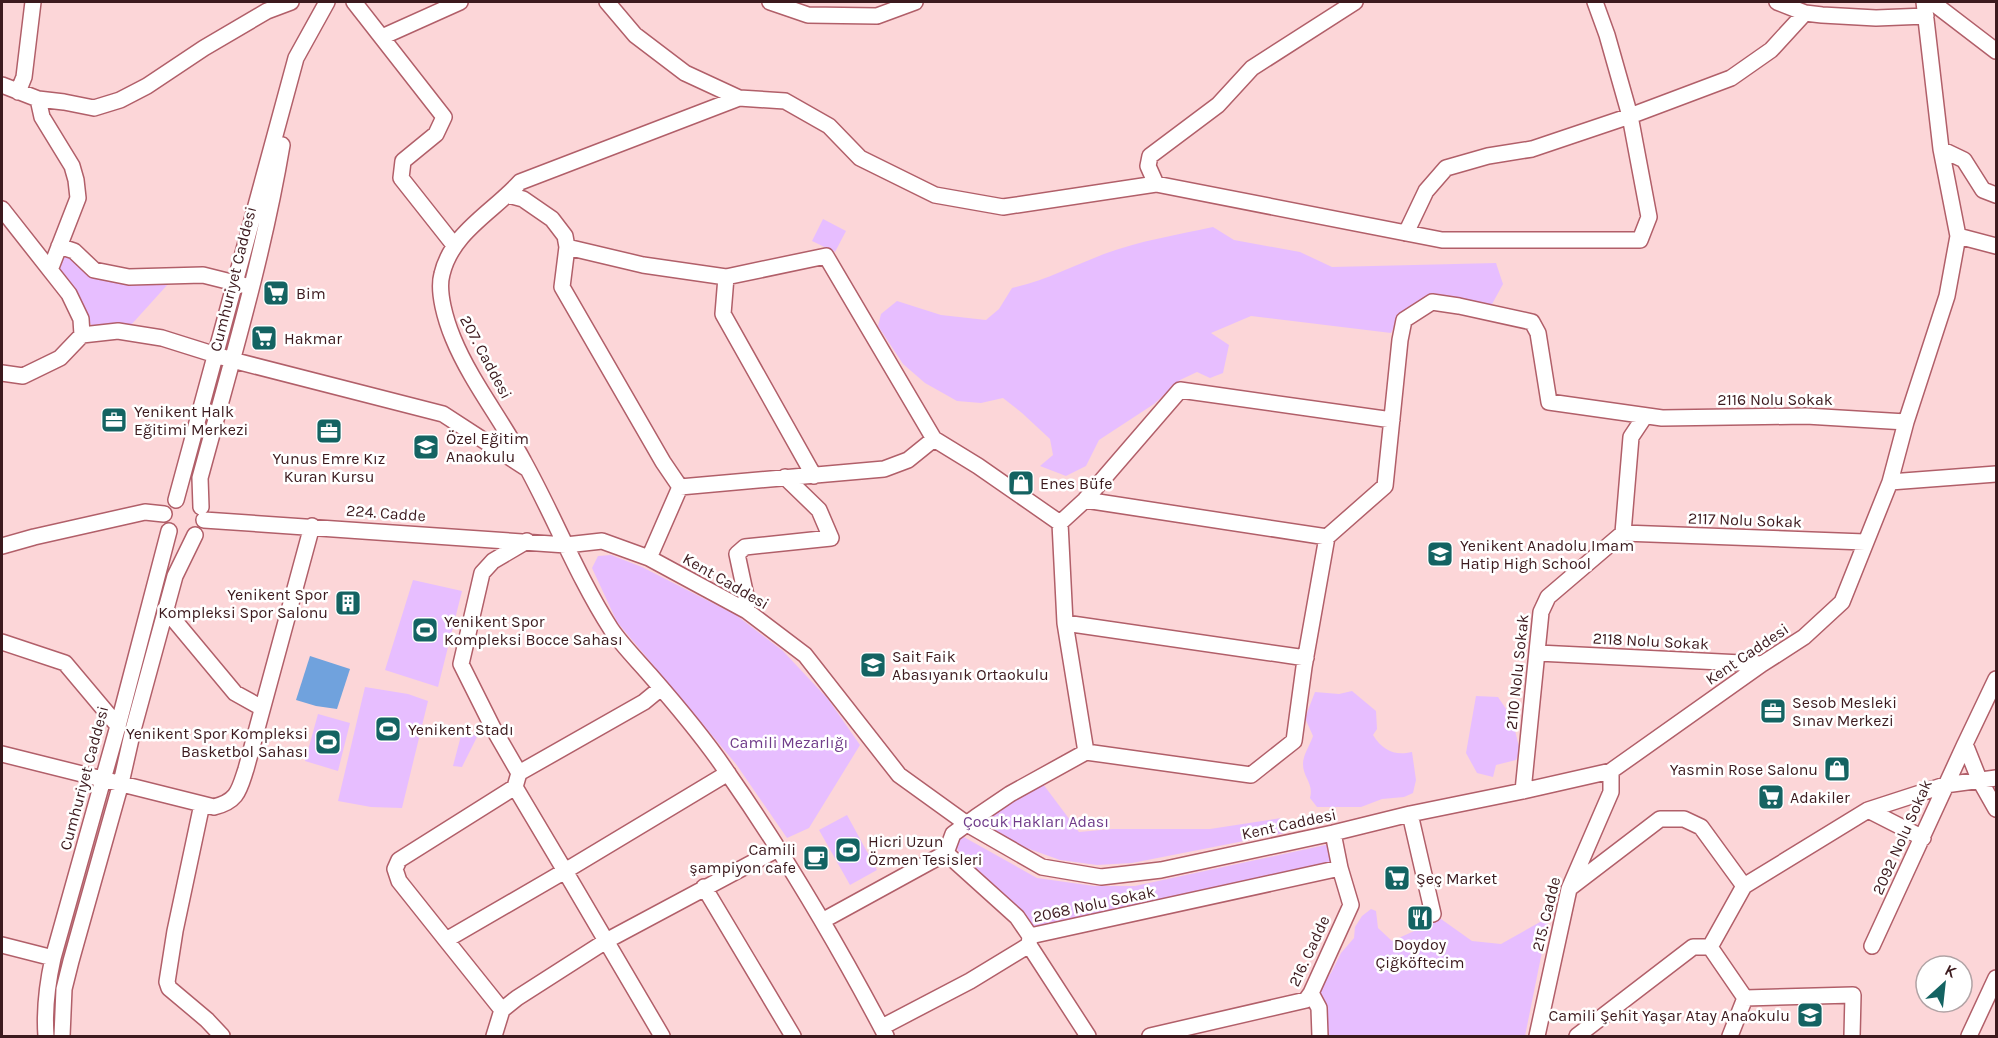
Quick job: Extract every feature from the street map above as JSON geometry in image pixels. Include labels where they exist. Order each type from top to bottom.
[{"type":"street","points":[[18,92],[24,77],[33,2]]},
{"type":"street","name":"Cumhuriyet Caddesi","points":[[176,500],[296,58],[327,2]]},
{"type":"street","points":[[354,2],[444,117],[436,134],[403,161],[401,178],[454,245]]},
{"type":"street","points":[[382,37],[460,2]]},
{"type":"street","points":[[607,2],[634,35],[685,73],[739,98],[785,100],[829,126],[860,158],[935,195],[1002,207],[1156,184],[1442,240],[1640,240],[1649,217],[1630,116],[1595,2]]},
{"type":"street","points":[[770,2],[808,15],[877,16],[915,2]]},
{"type":"street","points":[[1156,184],[1148,166],[1150,156],[1218,105],[1252,68],[1354,2]]},
{"type":"street","points":[[1777,2],[1805,13],[1876,18],[1927,6],[1996,51]]},
{"type":"street","points":[[2,84],[38,99],[94,108],[147,86],[213,42],[282,3]]},
{"type":"street","points":[[1927,6],[1941,149],[1958,236],[1996,246]]},
{"type":"street","points":[[1406,233],[1426,191],[1446,168],[1488,156],[1532,149],[1630,116],[1731,78],[1771,50],[1805,13]]},
{"type":"street","name":"Cumhuriyet Caddesi","points":[[203,513],[200,478],[251,289],[275,182],[296,58]]},
{"type":"street","name":"207. Caddesi","points":[[739,98],[519,182],[454,245],[441,275],[443,312],[454,341],[528,469],[611,630],[661,688],[728,773],[822,921],[884,1032]]},
{"type":"street","points":[[38,99],[42,117],[72,166],[78,198],[50,270]]},
{"type":"street","points":[[1941,149],[1964,160],[1983,190],[1996,195]]},
{"type":"street","points":[[508,195],[523,199],[552,219],[565,236],[567,246],[562,287],[663,462],[680,487]]},
{"type":"street","points":[[2,209],[69,294],[81,319],[82,334]]},
{"type":"street","name":"Kent Caddesi","points":[[566,544],[602,541],[649,558],[747,611],[805,655],[899,775],[967,824],[1042,867],[1101,877],[1161,870],[1334,833],[1410,814],[1611,771],[1761,664],[1804,637],[1842,602],[1890,482],[1906,422],[1947,296],[1958,236]]},
{"type":"street","points":[[59,246],[74,251],[94,270],[129,277],[203,275],[234,282],[251,289]]},
{"type":"street","points":[[567,246],[643,265],[726,277],[826,256],[933,439],[978,466],[1060,523]]},
{"type":"street","points":[[726,277],[723,314],[814,476]]},
{"type":"street","name":"2116 Nolu Sokak","points":[[1392,420],[1404,320],[1432,302],[1532,322],[1538,333],[1549,402],[1662,418],[1806,416],[1906,422]]},
{"type":"street","points":[[2,373],[23,376],[42,367],[60,358],[82,334],[118,331],[162,338],[232,360],[443,414],[528,469]]},
{"type":"street","points":[[822,921],[946,853],[953,834],[1010,794],[1086,752],[1251,775],[1294,741],[1327,537],[1385,486],[1392,420],[1180,390],[1085,500],[1060,523]]},
{"type":"street","points":[[1623,533],[1631,437],[1645,416]]},
{"type":"street","points":[[680,487],[884,469],[908,460],[933,439]]},
{"type":"street","points":[[1890,482],[1996,474]]},
{"type":"street","points":[[747,611],[737,554],[745,547],[831,538],[819,510],[785,477]]},
{"type":"street","points":[[649,558],[680,487]]},
{"type":"street","points":[[62,1036],[64,989],[121,783],[165,609],[175,576],[195,536],[200,531],[203,513],[189,499],[176,500],[170,504],[164,514],[165,526],[178,538],[195,536]]},
{"type":"street","points":[[1085,500],[1327,537]]},
{"type":"street","points":[[2,546],[145,512],[164,514]]},
{"type":"street","name":"224. Cadde","points":[[203,513],[312,526],[566,544]]},
{"type":"street","points":[[1060,523],[1065,623],[1086,752]]},
{"type":"street","points":[[2,754],[214,807],[226,804],[236,795],[246,769],[312,526]]},
{"type":"street","name":"Cumhuriyet Caddesi","points":[[46,1036],[44,1015],[46,988],[53,958],[118,726],[169,531]]},
{"type":"street","name":"2117 Nolu Sokak","points":[[1623,533],[1865,542]]},
{"type":"street","name":"2110 Nolu Sokak","points":[[1523,791],[1541,612],[1548,597],[1623,533]]},
{"type":"street","points":[[527,541],[493,561],[483,573],[461,664],[494,728],[517,780],[565,871],[662,1036]]},
{"type":"street","points":[[165,609],[235,693],[262,708]]},
{"type":"street","points":[[1065,623],[1306,658]]},
{"type":"street","points":[[2,642],[65,663],[118,726]]},
{"type":"street","name":"2118 Nolu Sokak","points":[[1538,653],[1761,664]]},
{"type":"street","name":"2092 Nolu Sokak","points":[[1872,946],[1996,678]]},
{"type":"street","points":[[502,1010],[399,881],[395,869],[399,860],[517,780],[644,702],[661,688]]},
{"type":"street","points":[[1965,744],[1979,779],[1996,809]]},
{"type":"street","name":"215. Cadde","points":[[1537,1036],[1569,889],[1611,792],[1611,771]]},
{"type":"street","points":[[446,940],[728,773]]},
{"type":"street","points":[[1710,947],[1744,886],[1868,810],[1945,785],[1996,778]]},
{"type":"street","points":[[202,804],[166,982],[169,988],[222,1036]]},
{"type":"street","points":[[1868,810],[1923,838]]},
{"type":"street","points":[[1410,814],[1433,914]]},
{"type":"street","points":[[1569,889],[1659,819],[1684,819],[1701,827],[1744,886]]},
{"type":"street","name":"216. Cadde","points":[[1150,1036],[1306,1000],[1351,904],[1340,868],[1334,833]]},
{"type":"street","points":[[494,1036],[502,1010],[517,998],[606,941],[705,886],[778,849]]},
{"type":"street","points":[[946,853],[1017,917],[1029,941],[1088,1036]]},
{"type":"street","name":"2068 Nolu Sokak","points":[[884,1032],[970,981],[1029,941],[1340,868]]},
{"type":"street","points":[[705,886],[793,1036]]},
{"type":"street","points":[[2,945],[53,958]]},
{"type":"street","points":[[1577,1036],[1693,947],[1710,947]]},
{"type":"street","points":[[1710,947],[1745,998]]},
{"type":"street","points":[[1969,1036],[1996,978]]},
{"type":"street","points":[[1311,993],[1319,1008],[1320,1036]]},
{"type":"street","points":[[1745,998],[1852,995],[1852,1036]]},
{"type":"street","points":[[1730,1036],[1745,998]]},
{"type":"green space","points":[[823,219],[846,231],[835,252],[812,241]]},
{"type":"green space","points":[[1213,227],[1234,240],[1300,252],[1332,267],[1496,263],[1503,284],[1491,306],[1428,298],[1401,313],[1391,333],[1251,316],[1211,333],[1229,345],[1223,373],[1210,378],[1197,372],[1180,380],[1154,404],[1099,440],[1086,466],[1066,476],[1040,466],[1053,455],[1050,439],[1022,413],[1003,398],[981,403],[957,401],[925,383],[903,364],[878,326],[881,314],[897,301],[941,315],[986,320],[999,309],[1012,288],[1047,277],[1117,249]]},
{"type":"green space","points":[[64,253],[169,283],[131,325],[92,326],[58,272]]},
{"type":"green space","name":"Camili Mezarlığı","points":[[611,555],[642,567],[736,615],[783,651],[828,699],[860,745],[809,828],[787,838],[736,764],[617,622],[592,568],[598,556]]},
{"type":"green space","name":"Yenikent Spor Kompleksi Bocce Sahası","points":[[413,580],[462,591],[438,687],[385,670]]},
{"type":"green space","name":"Yenikent Stadı","points":[[365,687],[408,694],[428,701],[402,808],[371,807],[338,801]]},
{"type":"green space","points":[[1352,691],[1376,711],[1377,729],[1373,735],[1381,745],[1395,753],[1412,752],[1416,780],[1413,793],[1404,797],[1382,799],[1361,807],[1317,807],[1310,798],[1311,788],[1303,769],[1304,757],[1313,736],[1305,718],[1315,692],[1339,694]]},
{"type":"green space","points":[[1476,696],[1498,697],[1512,718],[1520,751],[1516,760],[1496,765],[1493,777],[1477,773],[1466,753]]},
{"type":"green space","name":"Yenikent Spor Kompleksi Basketbol Sahası","points":[[318,714],[350,723],[338,771],[305,761]]},
{"type":"green space","points":[[463,728],[477,737],[462,767],[453,766]]},
{"type":"green space","name":"Çocuk Hakları Adası","points":[[1043,784],[1079,832],[1112,829],[1210,829],[1281,818],[1285,833],[1132,863],[1097,865],[1060,860],[1021,846],[986,826],[983,821],[986,816]]},
{"type":"green space","name":"Hicri Uzun Özmen Tesisleri","points":[[847,815],[877,870],[850,885],[819,830]]},
{"type":"green space","points":[[962,836],[1037,878],[1094,886],[1135,886],[1330,844],[1333,861],[1034,930],[1022,913],[959,852],[956,846]]},
{"type":"green space","points":[[1371,909],[1376,911],[1378,928],[1392,941],[1441,919],[1472,941],[1501,944],[1549,917],[1525,1036],[1326,1036],[1315,992],[1331,973],[1341,953],[1354,938],[1355,927],[1362,916]]},
{"type":"water","points":[[310,656],[350,669],[337,709],[296,700]]},
{"type":"place","name":"Bim","points":[[276,293]]},
{"type":"place","name":"Hakmar","points":[[264,338]]},
{"type":"place","name":"Yenikent Halk Eğitimi Merkezi","points":[[114,420]]},
{"type":"place","name":"Yunus Emre Kız Kuran Kursu","points":[[329,431]]},
{"type":"place","name":"Özel Eğitim Anaokulu","points":[[426,447]]},
{"type":"place","name":"Enes Büfe","points":[[1021,483]]},
{"type":"place","name":"Yenikent Anadolu Imam Hatip High School","points":[[1440,554]]},
{"type":"place","name":"Yenikent Spor Kompleksi Spor Salonu","points":[[348,603]]},
{"type":"place","name":"Yenikent Spor Kompleksi Bocce Sahası","points":[[425,630]]},
{"type":"place","name":"Sait Faik Abasıyanık Ortaokulu","points":[[873,665]]},
{"type":"place","name":"Sesob Mesleki Sınav Merkezi","points":[[1773,711]]},
{"type":"place","name":"Yenikent Stadı","points":[[388,729]]},
{"type":"place","name":"Yenikent Spor Kompleksi Basketbol Sahası","points":[[328,742]]},
{"type":"place","name":"Yasmin Rose Salonu","points":[[1837,769]]},
{"type":"place","name":"Adakiler","points":[[1771,797]]},
{"type":"place","name":"Hicri Uzun Özmen Tesisleri","points":[[848,850]]},
{"type":"place","name":"Camili şampiyon cafe","points":[[816,858]]},
{"type":"place","name":"Şeç Market","points":[[1397,878]]},
{"type":"place","name":"Doydoy Çiğköftecim","points":[[1420,918]]},
{"type":"place","name":"Camili Şehit Yaşar Atay Anaokulu","points":[[1810,1015]]}]
